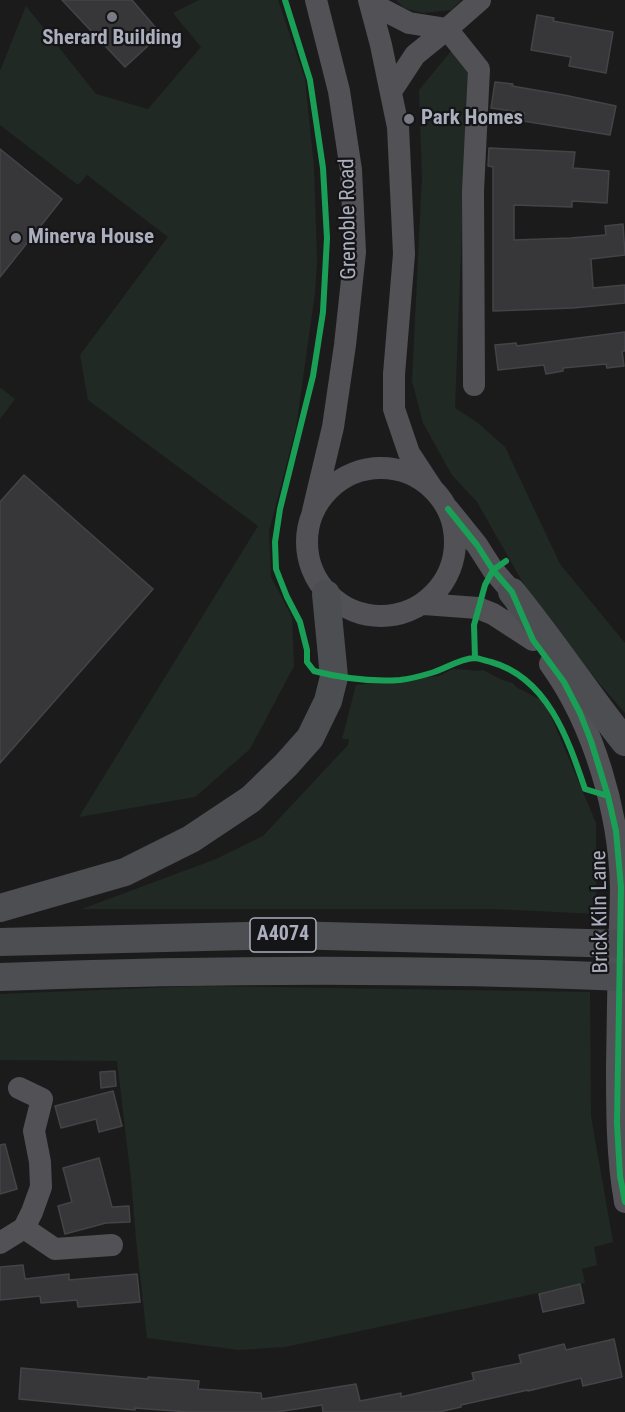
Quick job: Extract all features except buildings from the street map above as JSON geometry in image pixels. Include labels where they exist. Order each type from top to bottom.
[{"type":"main road","points":[[512,592],[625,742]]},
{"type":"main road","points":[[0,908],[125,872],[191,839],[251,799],[310,738],[328,701],[334,676],[326,594]]},
{"type":"main road","name":"A4074","points":[[0,942],[288,935],[625,944]]},
{"type":"main road","name":"A4074","points":[[0,977],[283,970],[625,977]]},
{"type":"street","name":"Grenoble Road","points":[[313,511],[333,427],[355,252],[351,170],[339,91],[316,0]]},
{"type":"street","points":[[392,90],[415,55],[480,0]]},
{"type":"street","points":[[369,1],[392,90],[398,127],[404,254],[394,374],[394,409],[410,453],[448,509],[455,534],[453,561],[442,585],[424,604],[400,615],[373,617],[348,609],[326,594],[314,575],[307,554],[307,532],[313,511],[330,488],[353,473],[381,467],[409,473],[432,488]]},
{"type":"street","points":[[369,1],[409,23],[447,29],[479,69],[473,191],[474,385]]},
{"type":"street","name":"Brick Kiln Lane","points":[[448,509],[512,592],[534,640],[564,682],[591,741],[608,796],[616,831],[621,887],[616,1123],[620,1176],[625,1202]]},
{"type":"street","name":"Brick Kiln Lane","points":[[424,604],[478,608],[493,614],[534,640]]},
{"type":"street","points":[[0,1243],[24,1228],[41,1187],[40,1161],[34,1131],[42,1099],[19,1088]]},
{"type":"street","points":[[24,1228],[55,1249],[112,1245]]},
{"type":"shaded area","points":[[199,0],[278,0],[305,79],[314,167],[317,261],[315,293],[296,428],[269,531],[271,577],[292,617],[294,666],[250,749],[195,797],[79,817],[258,526],[88,400],[80,355],[168,237],[87,175],[78,185],[0,125],[0,71],[26,6],[96,94],[148,109],[201,47],[173,13]]},
{"type":"shaded area","points":[[396,0],[461,0],[451,10],[423,13],[404,8]]},
{"type":"shaded area","points":[[452,50],[468,70],[455,408],[478,423],[505,447],[560,564],[625,643],[625,713],[593,676],[526,588],[477,502],[452,475],[423,423],[412,381],[422,177],[419,90]]},
{"type":"shaded area","points":[[0,389],[15,399],[0,419]]},
{"type":"shaded area","points":[[453,669],[483,670],[513,683],[516,687],[545,702],[596,823],[596,914],[495,909],[82,909],[216,859],[263,836],[348,745],[349,739],[342,739],[356,685],[439,676]]},
{"type":"shaded area","points":[[199,986],[590,992],[591,1116],[613,1242],[594,1247],[597,1265],[582,1269],[585,1283],[285,1347],[239,1350],[147,1338],[117,1061],[0,1060],[0,994]]},
{"type":"cycle path","points":[[285,0],[310,80],[323,168],[327,238],[323,312],[313,376],[280,509],[275,542],[276,569],[300,622],[307,650],[307,662],[314,671],[378,680],[416,677],[474,658],[511,670],[541,696],[553,713],[563,731],[585,789],[608,796]]},
{"type":"cycle path","points":[[448,509],[512,592],[533,640],[564,682],[591,741],[608,796],[616,831],[621,887],[617,1123],[620,1176],[625,1202]]},
{"type":"cycle path","points":[[475,658],[474,625],[485,585],[493,570],[506,561]]},
{"type":"place","name":"Sherard Building","points":[[112,17]]},
{"type":"place","name":"Park Homes","points":[[409,119]]},
{"type":"place","name":"Minerva House","points":[[16,238]]}]
